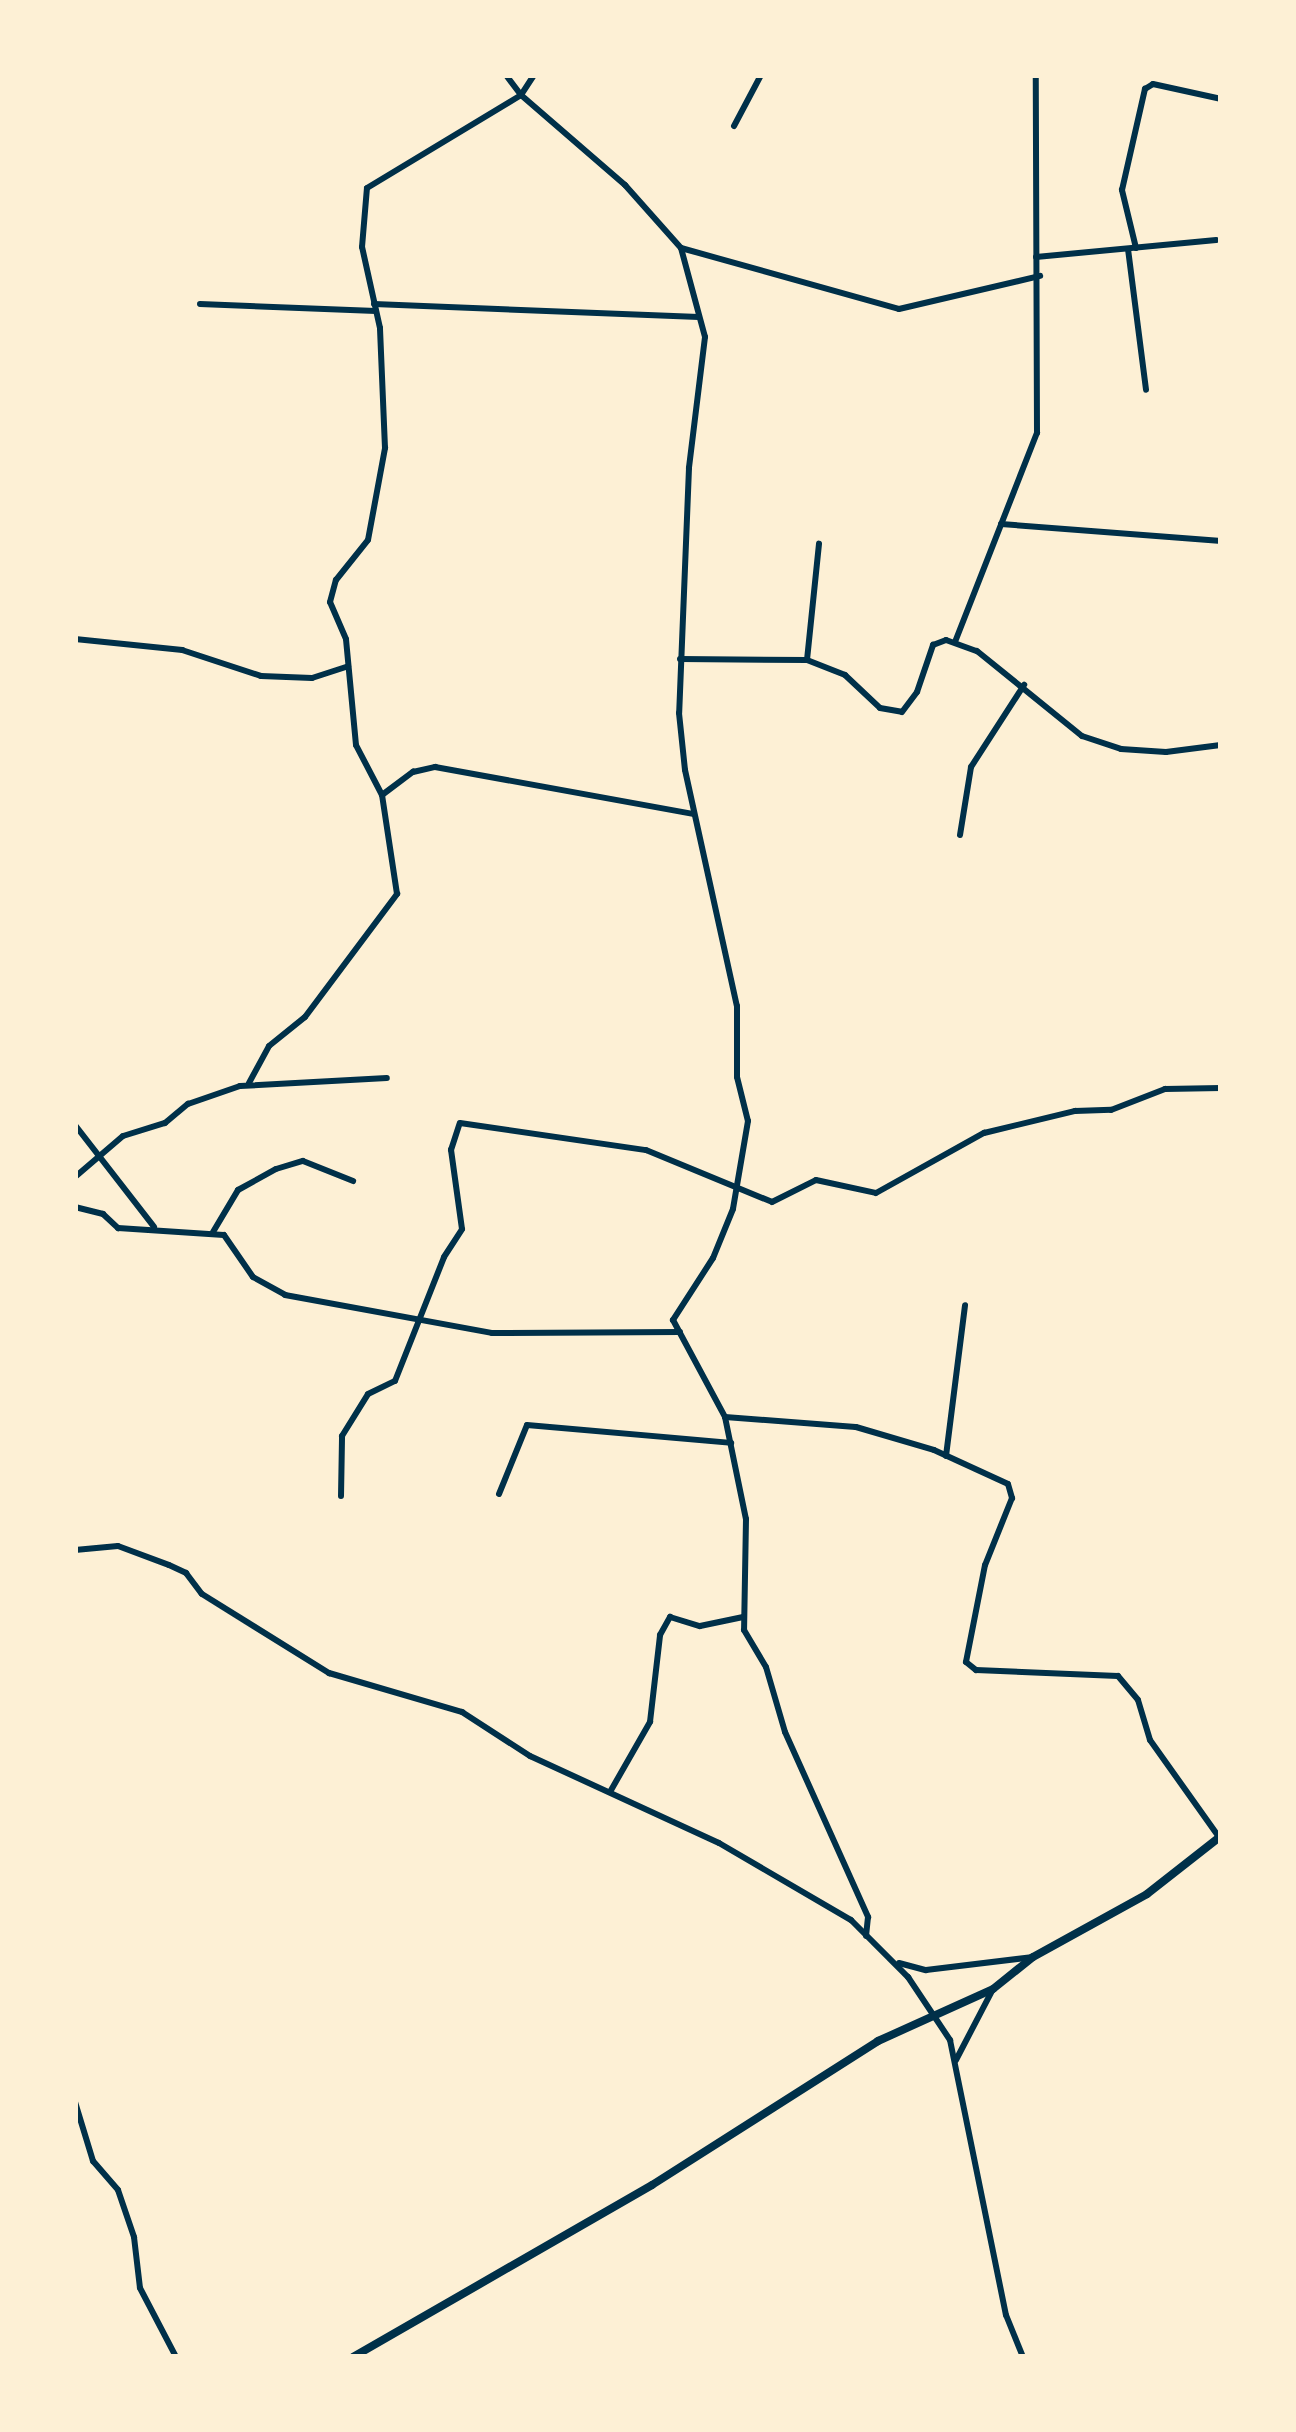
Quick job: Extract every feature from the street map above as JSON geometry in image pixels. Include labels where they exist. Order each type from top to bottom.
[{"type":"street","points":[[506,75],[521,95],[625,185],[682,248],[706,337],[688,468],[680,714],[694,814],[737,1006],[737,1077],[748,1120],[733,1209],[713,1258],[672,1320],[682,1332],[725,1417],[746,1518],[744,1617],[831,1844],[868,1917],[866,1936]]},
{"type":"street","points":[[250,1083],[269,1046],[305,1017],[359,937],[396,900],[382,795],[356,745],[348,666],[330,591],[368,540],[385,448],[375,307],[362,246],[367,188],[521,95],[534,75]]},
{"type":"street","points":[[734,126],[760,75]]},
{"type":"street","points":[[955,642],[1036,434],[1040,276],[1036,258],[1036,75]]},
{"type":"street","points":[[1146,390],[1122,184],[1145,89],[1153,84],[1221,99]]},
{"type":"street","points":[[1036,258],[1216,240]]},
{"type":"street","points":[[682,248],[899,310],[1040,276]]},
{"type":"street","points":[[200,304],[699,317]]},
{"type":"street","points":[[1001,524],[1221,541]]},
{"type":"street","points":[[807,660],[819,544]]},
{"type":"street","points":[[75,639],[182,650],[260,676],[312,678],[348,666]]},
{"type":"street","points":[[680,658],[807,660],[845,676],[880,708],[902,712],[916,692],[933,645],[955,642],[1024,685],[1082,736],[1122,749],[1166,752],[1221,745]]},
{"type":"street","points":[[960,835],[971,767],[1024,685]]},
{"type":"street","points":[[382,795],[413,772],[435,767],[694,814]]},
{"type":"street","points":[[75,1177],[122,1136],[165,1123],[188,1104],[250,1083],[332,1086],[387,1078]]},
{"type":"street","points":[[341,1496],[342,1436],[368,1394],[395,1381],[424,1320],[444,1256],[462,1229],[451,1150],[460,1123],[646,1150],[772,1202],[816,1180],[876,1192],[984,1133],[1075,1111],[1111,1110],[1165,1089],[1221,1088]]},
{"type":"street","points":[[75,1125],[154,1227]]},
{"type":"street","points":[[212,1232],[238,1190],[276,1169],[303,1161],[353,1181]]},
{"type":"street","points":[[75,1207],[103,1214],[118,1228],[154,1227],[224,1236],[254,1277],[285,1295],[492,1333],[682,1332]]},
{"type":"street","points":[[946,1456],[965,1305]]},
{"type":"street","points":[[353,2357],[652,2185],[878,2041],[993,1989],[1033,1958],[1147,1894],[1220,1836],[1150,1740],[1138,1700],[1118,1676],[976,1670],[966,1662],[985,1564],[1012,1498],[1008,1484],[946,1456],[856,1427],[725,1417]]},
{"type":"street","points":[[499,1494],[527,1425],[731,1444]]},
{"type":"street","points":[[75,1550],[118,1546],[169,1564],[186,1573],[202,1594],[329,1673],[462,1712],[530,1756],[744,1856],[851,1920],[889,1957],[909,1970],[1033,1958]]},
{"type":"street","points":[[610,1792],[650,1722],[660,1635],[670,1617],[700,1626],[744,1617]]},
{"type":"street","points":[[889,1957],[933,2018],[955,2062],[1006,2315],[1023,2357]]},
{"type":"street","points":[[955,2062],[993,1989]]},
{"type":"street","points":[[75,2102],[93,2161],[124,2206],[140,2288],[176,2357]]}]
